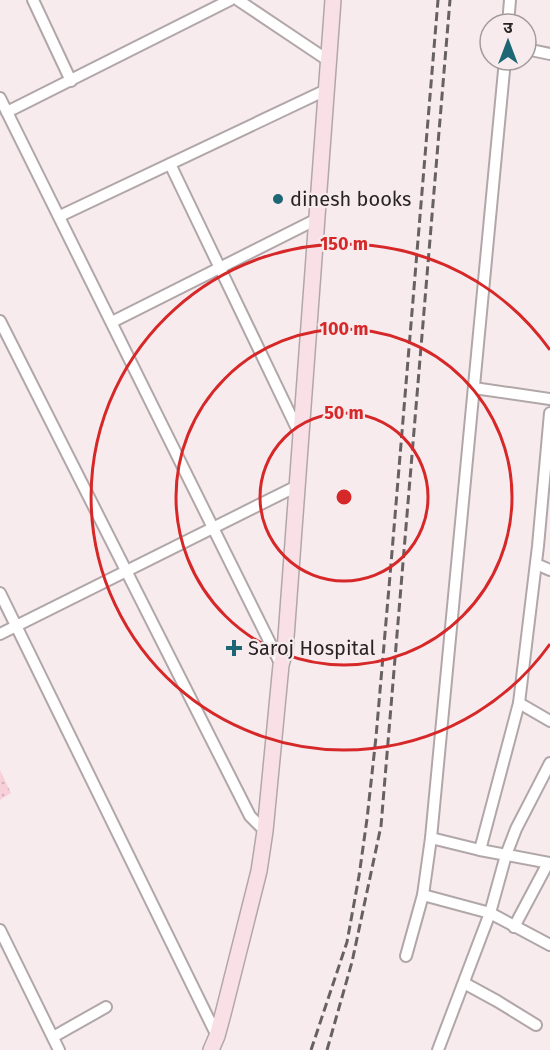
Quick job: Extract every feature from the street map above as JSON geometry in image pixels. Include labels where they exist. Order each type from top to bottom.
[{"type":"street","points":[[33,0],[71,81]]},
{"type":"street","points":[[7,112],[230,0]]},
{"type":"street","points":[[238,0],[328,61]]},
{"type":"street","points":[[214,1043],[259,872],[265,831],[281,665],[285,651],[333,0]]},
{"type":"street","points":[[406,956],[423,895],[430,837],[504,72]]},
{"type":"street","points":[[60,216],[326,90]]},
{"type":"street","points":[[0,98],[281,665]]},
{"type":"street","points":[[170,164],[301,437]]},
{"type":"street","points":[[112,322],[317,219]]},
{"type":"street","points":[[0,321],[250,816],[265,831]]},
{"type":"street","points":[[474,388],[550,399]]},
{"type":"street","points":[[480,850],[519,703],[536,564],[550,413]]},
{"type":"street","points":[[0,634],[297,486]]},
{"type":"street","points":[[536,564],[550,570]]},
{"type":"street","points":[[0,592],[214,1043]]},
{"type":"street","points":[[519,703],[550,721]]},
{"type":"street","points":[[439,1050],[490,914],[506,855],[516,829],[550,763]]},
{"type":"street","points":[[430,837],[480,850],[549,863],[514,927]]},
{"type":"street","points":[[423,895],[490,914],[550,945]]},
{"type":"street","points":[[0,930],[59,1050]]},
{"type":"street","points":[[464,983],[536,1025]]},
{"type":"street","points":[[53,1037],[106,1007]]},
{"type":"shaded area","points":[[0,770],[11,793],[0,800]]},
{"type":"railway","points":[[311,1050],[347,942],[367,819],[391,564],[438,0]]},
{"type":"railway","points":[[327,1050],[352,962],[381,826],[450,0]]},
{"type":"place","name":"dinesh books","points":[[278,199]]},
{"type":"place","name":"Saroj Hospital","points":[[234,648]]}]
